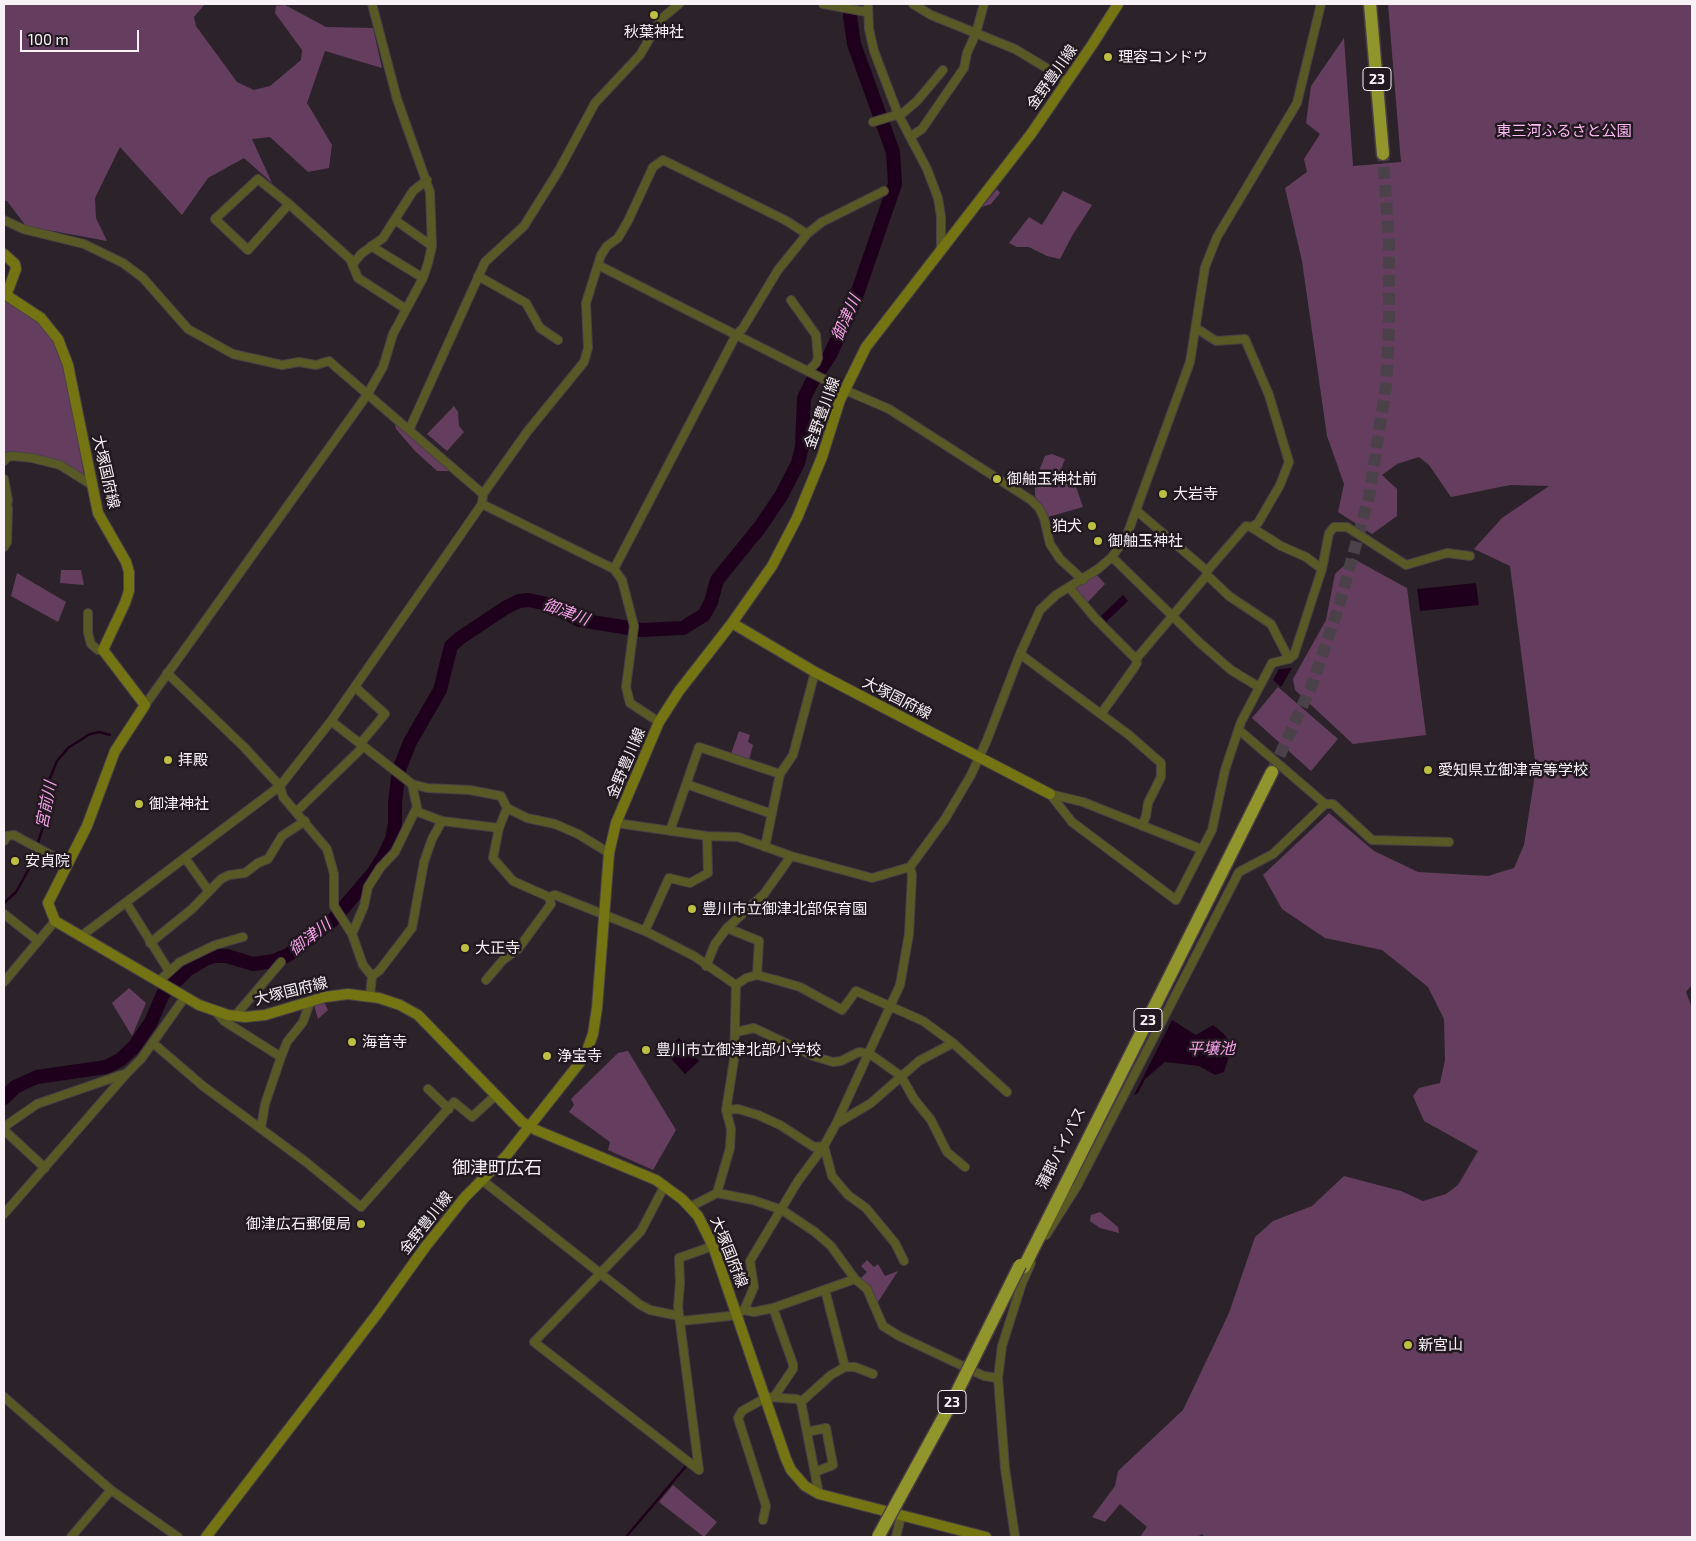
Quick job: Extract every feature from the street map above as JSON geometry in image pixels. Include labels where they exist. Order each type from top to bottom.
[{"type":"highway","name":"23","points":[[1366,4],[1381,154],[1370,4]]},
{"type":"highway","name":"蒲郡バイパス","points":[[878,1537],[953,1400],[1022,1266],[1269,772]]},
{"type":"highway","name":"蒲郡バイパス","points":[[883,1537],[960,1395],[1022,1266]]},
{"type":"main road","name":"金野豊川線","points":[[206,1537],[377,1314],[426,1246],[482,1180],[502,1160],[578,1066],[589,1046],[597,1008],[609,853],[616,823],[660,722],[679,691],[732,623],[772,566],[798,518],[845,390],[866,347],[1068,81],[1118,4]]},
{"type":"main road","name":"大塚国府線","points":[[4,254],[14,264],[16,269],[8,293],[9,297],[41,318],[58,339],[64,352],[98,513],[126,562],[130,580],[125,604],[103,650]]},
{"type":"main road","name":"大塚国府線","points":[[732,623],[815,672],[1050,794]]},
{"type":"main road","points":[[55,921],[48,909],[48,903],[87,826],[115,751],[145,704],[103,650]]},
{"type":"main road","name":"大塚国府線","points":[[55,921],[185,997],[215,1011],[235,1016],[265,1015],[310,1002],[348,994],[370,996],[400,1005],[418,1015],[529,1126],[618,1163],[665,1186],[690,1207],[704,1225],[741,1312],[770,1397],[791,1470],[805,1486],[819,1494],[986,1537]]},
{"type":"street","points":[[145,704],[367,395],[383,366],[390,343],[406,309],[423,278],[432,246],[430,192],[397,99],[372,4]]},
{"type":"street","points":[[409,430],[478,276],[489,257],[524,226],[559,170],[595,103],[640,55],[661,19],[678,4]]},
{"type":"street","points":[[823,4],[866,9],[874,50],[898,114],[927,169],[938,198],[941,216],[941,250]]},
{"type":"street","points":[[913,4],[931,15],[1015,49],[1068,81]]},
{"type":"street","points":[[910,137],[922,129],[950,85],[956,81],[964,68],[967,53],[976,33],[984,4]]},
{"type":"street","points":[[616,823],[707,836],[738,837],[791,856],[872,878],[910,867],[945,819],[979,757],[1020,654],[1040,610],[1056,595],[1082,580],[1112,557],[1127,535],[1190,362],[1205,267],[1217,238],[1297,103],[1321,4]]},
{"type":"street","points":[[873,122],[898,114],[917,100],[943,70]]},
{"type":"street","points":[[80,937],[127,904],[280,786],[331,721],[482,504],[483,494],[527,432],[584,362],[588,348],[585,317],[586,302],[598,265],[607,246],[618,238],[628,221],[653,166],[663,160],[785,220],[807,234]]},
{"type":"street","points":[[289,204],[248,250],[215,219],[258,179],[289,204],[353,264],[358,278],[406,309]]},
{"type":"street","points":[[353,264],[361,254],[383,238],[413,191],[426,180]]},
{"type":"street","points":[[614,569],[736,335],[743,328],[778,270],[807,234],[822,222],[841,211],[884,192]]},
{"type":"street","points":[[4,220],[23,229],[84,244],[123,263],[143,278],[188,329],[233,354],[282,365],[299,362],[316,365],[329,361],[483,494]]},
{"type":"street","points":[[395,220],[432,246]]},
{"type":"street","points":[[371,246],[423,278]]},
{"type":"street","points":[[598,265],[810,373],[890,409],[1031,500],[1041,513],[1050,544],[1060,559],[1082,580]]},
{"type":"street","points":[[478,276],[526,303],[540,328],[558,340]]},
{"type":"street","points":[[791,300],[816,335],[818,358],[810,373]]},
{"type":"street","points":[[1196,328],[1216,341],[1244,339],[1269,395],[1289,462],[1280,486],[1258,523],[1252,527]]},
{"type":"street","points":[[4,461],[7,457],[13,456],[32,458],[60,465],[92,485]]},
{"type":"street","points":[[4,479],[8,508],[7,542],[4,547]]},
{"type":"street","points":[[482,504],[614,569],[622,580],[634,626],[626,687],[630,702],[660,722]]},
{"type":"street","points":[[4,515],[8,508]]},
{"type":"street","points":[[1137,511],[1207,573],[1229,596],[1271,624],[1289,659]]},
{"type":"street","points":[[1101,714],[1134,668],[1137,663],[1136,659],[1174,616],[1246,526],[1252,527],[1281,546],[1306,557],[1322,569]]},
{"type":"street","points":[[1050,794],[1072,822],[1176,900],[1212,830],[1226,770],[1239,730],[1259,687],[1272,663],[1289,659],[1294,655],[1322,569],[1329,532],[1334,527],[1347,527],[1406,565],[1447,553],[1470,556]]},
{"type":"street","points":[[1112,557],[1174,616],[1188,633],[1224,664],[1259,687]]},
{"type":"street","points":[[1069,587],[1094,618],[1136,659]]},
{"type":"street","points":[[88,613],[91,644],[98,650],[103,650]]},
{"type":"street","points":[[1020,654],[1129,735],[1160,763],[1161,777],[1148,804],[1142,826]]},
{"type":"street","points":[[764,847],[780,774],[794,755],[815,672]]},
{"type":"street","points":[[167,673],[244,747],[280,786],[283,798],[327,849],[334,874],[334,906],[352,934],[363,965],[372,976],[370,996]]},
{"type":"street","points":[[296,812],[361,745],[385,714],[355,687]]},
{"type":"street","points":[[331,721],[412,784],[427,788],[470,790],[501,796],[507,808],[527,818],[555,824],[578,834],[609,853]]},
{"type":"street","points":[[1239,730],[1325,804],[1333,804],[1372,840],[1449,842]]},
{"type":"street","points":[[670,831],[699,747],[780,774]]},
{"type":"street","points":[[352,934],[364,906],[368,887],[380,868],[395,852],[416,809],[412,784]]},
{"type":"street","points":[[686,784],[772,814]]},
{"type":"street","points":[[1050,794],[1083,802],[1201,849]]},
{"type":"street","points":[[1015,1537],[1005,1468],[998,1378],[1002,1346],[1029,1268],[1042,1242],[1077,1186],[1176,990],[1224,904],[1235,878],[1239,872],[1273,854],[1325,804]]},
{"type":"street","points":[[507,808],[499,828],[493,858],[513,881],[550,897],[555,895],[645,930],[694,956],[736,985]]},
{"type":"street","points":[[416,809],[418,812],[442,821],[499,828]]},
{"type":"street","points":[[372,976],[379,971],[412,928],[424,862],[432,839],[442,821]]},
{"type":"street","points":[[150,943],[192,909],[208,890],[221,880],[228,876],[245,873],[258,863],[268,859],[282,836],[305,822]]},
{"type":"street","points":[[4,841],[7,836],[14,835],[67,864]]},
{"type":"street","points":[[645,930],[669,878],[690,883],[708,873],[707,836]]},
{"type":"street","points":[[706,966],[715,944],[727,928],[764,894],[791,856]]},
{"type":"street","points":[[185,858],[208,890]]},
{"type":"street","points":[[741,1312],[754,1287],[750,1261],[782,1210],[798,1180],[824,1146],[836,1124],[870,1054],[900,985],[907,954],[912,875],[910,867]]},
{"type":"street","points":[[486,980],[503,960],[518,949],[552,904],[550,897]]},
{"type":"street","points":[[127,904],[150,943],[170,971]]},
{"type":"street","points":[[4,914],[38,940]]},
{"type":"street","points":[[4,982],[55,921]]},
{"type":"street","points":[[727,928],[760,941],[757,976]]},
{"type":"street","points":[[165,985],[170,971],[180,962],[215,945],[243,937]]},
{"type":"street","points":[[235,1016],[281,962]]},
{"type":"street","points":[[736,985],[746,978],[757,976],[800,987],[842,1010],[856,991],[923,1021],[953,1043],[1007,1092]]},
{"type":"street","points":[[717,1193],[730,1148],[731,1129],[726,1110],[736,1032],[736,985]]},
{"type":"street","points":[[4,1214],[153,1043],[185,997]]},
{"type":"street","points":[[261,1128],[265,1104],[281,1057],[287,1042],[303,1022],[310,1002]]},
{"type":"street","points":[[215,1011],[224,1021],[281,1057]]},
{"type":"street","points":[[736,1032],[754,1028],[813,1056],[833,1062],[841,1061],[859,1052],[870,1054],[900,1076],[931,1120],[947,1152],[965,1167]]},
{"type":"street","points":[[153,1043],[203,1086],[261,1128],[361,1207],[454,1102],[472,1117],[496,1095]]},
{"type":"street","points":[[836,1124],[871,1103],[919,1061],[953,1043]]},
{"type":"street","points":[[45,1168],[4,1128],[37,1104],[127,1072]]},
{"type":"street","points":[[428,1089],[449,1109]]},
{"type":"street","points":[[726,1110],[738,1109],[758,1115],[780,1125],[814,1147],[824,1146]]},
{"type":"street","points":[[824,1146],[832,1176],[895,1243],[904,1261]]},
{"type":"street","points":[[482,1180],[650,1310],[680,1318],[754,1312],[773,1308],[855,1280]]},
{"type":"street","points":[[665,1186],[642,1230],[534,1342],[700,1470],[680,1318],[679,1258],[713,1246]]},
{"type":"street","points":[[690,1207],[717,1193],[753,1200],[782,1210],[815,1232],[831,1246],[855,1280],[867,1289],[883,1326],[899,1336],[984,1376],[998,1378]]},
{"type":"street","points":[[825,1290],[845,1367]]},
{"type":"street","points":[[763,1520],[766,1506],[738,1418],[742,1411],[770,1397],[793,1368],[773,1308]]},
{"type":"street","points":[[801,1402],[824,1380],[845,1367],[855,1367],[873,1374]]},
{"type":"street","points":[[4,1397],[112,1490],[178,1537]]},
{"type":"street","points":[[770,1397],[797,1399],[801,1402],[819,1494]]},
{"type":"street","points":[[807,1432],[826,1428],[833,1465],[815,1472]]},
{"type":"street","points":[[71,1537],[112,1490]]},
{"type":"street","points":[[896,1537],[901,1516]]},
{"type":"green space","points":[[4,4],[205,4],[194,17],[196,26],[237,82],[254,90],[270,86],[301,60],[302,50],[275,13],[276,6],[285,5],[326,27],[373,28],[382,68],[325,51],[307,103],[332,145],[329,168],[308,172],[270,137],[252,139],[272,183],[244,158],[208,178],[182,215],[120,147],[95,198],[96,218],[107,241],[26,226],[7,201],[4,201]]},
{"type":"green space","name":"東三河ふるさと公園","points":[[1388,4],[1692,4],[1692,985],[1686,992],[1692,1008],[1692,1537],[1205,1537],[1202,1534],[1197,1537],[1140,1537],[1147,1527],[1120,1504],[1105,1522],[1092,1517],[1115,1486],[1118,1471],[1183,1410],[1229,1313],[1255,1237],[1273,1221],[1312,1206],[1344,1176],[1401,1191],[1423,1201],[1446,1194],[1458,1185],[1478,1151],[1424,1121],[1413,1096],[1419,1088],[1440,1083],[1445,1060],[1444,1019],[1428,987],[1382,950],[1325,938],[1282,909],[1263,875],[1329,813],[1374,851],[1418,872],[1488,876],[1514,868],[1524,845],[1536,768],[1510,566],[1474,549],[1502,518],[1549,486],[1510,485],[1451,497],[1429,465],[1419,457],[1397,464],[1382,475],[1397,489],[1397,516],[1372,534],[1338,512],[1344,484],[1327,436],[1302,261],[1285,188],[1307,172],[1304,159],[1320,134],[1306,123],[1311,86],[1344,38],[1353,166],[1401,162]]},
{"type":"green space","points":[[997,189],[1000,193],[991,204],[982,207]]},
{"type":"green space","points":[[1063,191],[1092,205],[1060,259],[1047,256],[1029,247],[1017,247],[1009,243],[1029,217],[1042,225]]},
{"type":"green space","points":[[4,272],[6,300],[39,322],[55,341],[65,369],[84,475],[59,462],[4,458]]},
{"type":"green space","points":[[454,406],[458,412],[459,426],[464,432],[447,451],[427,434]]},
{"type":"green space","points":[[394,421],[450,470],[437,471],[415,451],[396,429]]},
{"type":"green space","points":[[1052,454],[1065,459],[1060,472],[1050,481],[1052,488],[1073,478],[1083,507],[1048,517],[1035,496],[1035,481],[1045,456]]},
{"type":"green space","points":[[1352,558],[1407,588],[1426,735],[1353,744],[1295,690],[1293,679],[1326,620],[1335,574]]},
{"type":"green space","points":[[61,570],[81,570],[84,585],[60,583]]},
{"type":"green space","points":[[17,573],[66,602],[58,622],[11,596]]},
{"type":"green space","points":[[1096,574],[1105,584],[1087,603],[1076,591],[1077,587]]},
{"type":"green space","points":[[1278,687],[1338,739],[1311,771],[1252,718]]},
{"type":"green space","points":[[739,731],[750,735],[748,742],[753,745],[749,760],[731,754]]},
{"type":"green space","points":[[129,988],[146,1003],[132,1036],[112,1003]]},
{"type":"green space","points":[[324,1002],[328,1010],[318,1019],[314,1005]]},
{"type":"green space","points":[[628,1051],[676,1130],[653,1170],[608,1150],[610,1142],[569,1112],[574,1105],[571,1099],[618,1053]]},
{"type":"green space","points":[[1100,1212],[1118,1227],[1119,1233],[1100,1228],[1090,1221],[1091,1215]]},
{"type":"green space","points":[[867,1260],[874,1267],[878,1264],[885,1276],[898,1271],[876,1305],[860,1279],[867,1272],[861,1266]]},
{"type":"green space","points":[[673,1485],[717,1522],[704,1537],[659,1502]]},
{"type":"water","points":[[1476,583],[1479,605],[1420,611],[1417,589]]},
{"type":"water","points":[[1123,595],[1128,601],[1106,622],[1101,616]]},
{"type":"water","points":[[1292,668],[1281,687],[1273,680],[1279,669]]},
{"type":"water","name":"平壌池","points":[[1172,1020],[1196,1035],[1213,1025],[1224,1034],[1232,1046],[1224,1072],[1215,1075],[1199,1066],[1165,1062],[1145,1079],[1138,1093],[1134,1095]]},
{"type":"water","points":[[679,1038],[699,1061],[685,1074],[664,1051]]},
{"type":"waterway","name":"御津川","points":[[4,1098],[15,1087],[37,1077],[106,1067],[120,1060],[134,1047],[151,1022],[163,994],[187,970],[205,959],[214,956],[227,956],[253,964],[274,961],[288,955],[333,920],[374,872],[392,839],[399,770],[410,742],[440,690],[451,646],[460,638],[505,608],[519,601],[528,600],[548,604],[579,620],[642,630],[683,628],[704,615],[711,602],[717,580],[760,527],[781,496],[798,463],[802,447],[804,398],[830,355],[855,300],[895,184],[893,152],[854,44],[850,17],[851,4]]},
{"type":"waterway","name":"宮前川","points":[[4,903],[16,892],[30,867],[44,824],[50,778],[57,761],[68,748],[90,734],[100,732],[110,735]]},
{"type":"waterway","points":[[626,1537],[686,1466]]},
{"type":"tunnel","points":[[1272,772],[1312,685],[1339,606],[1369,497],[1386,386],[1389,328],[1389,243],[1383,154]]},
{"type":"place","name":"秋葉神社","points":[[654,15]]},
{"type":"place","name":"理容コンドウ","points":[[1108,57]]},
{"type":"place","name":"御舳玉神社前","points":[[997,479]]},
{"type":"place","name":"大岩寺","points":[[1163,494]]},
{"type":"place","name":"狛犬","points":[[1092,526]]},
{"type":"place","name":"御舳玉神社","points":[[1098,541]]},
{"type":"place","name":"拝殿","points":[[168,760]]},
{"type":"place","name":"愛知県立御津高等学校","points":[[1428,770]]},
{"type":"place","name":"御津神社","points":[[139,804]]},
{"type":"place","name":"安貞院","points":[[15,861]]},
{"type":"place","name":"豊川市立御津北部保育園","points":[[692,909]]},
{"type":"place","name":"大正寺","points":[[465,948]]},
{"type":"place","name":"海音寺","points":[[352,1042]]},
{"type":"place","name":"豊川市立御津北部小学校","points":[[646,1050]]},
{"type":"place","name":"浄宝寺","points":[[547,1056]]},
{"type":"place","name":"御津広石郵便局","points":[[361,1224]]},
{"type":"place","name":"新宮山","points":[[1408,1345]]},
{"type":"district","name":"御津町広石","points":[[497,1168]]}]
